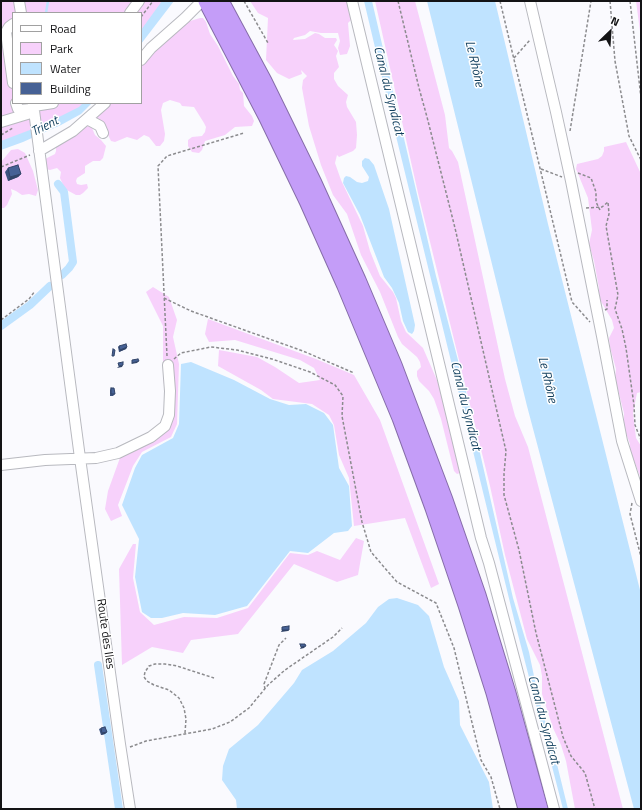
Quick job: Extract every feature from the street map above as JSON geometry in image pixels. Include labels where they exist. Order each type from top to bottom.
[{"type":"highway","points":[[208,4],[266,116],[307,201],[348,292],[400,418],[466,605],[494,693],[526,809]]},
{"type":"highway","points":[[208,4],[264,81],[314,183],[373,315],[411,409],[478,595],[508,693],[540,809]]},
{"type":"street","points":[[19,1],[21,12]]},
{"type":"street","points":[[131,12],[139,1]]},
{"type":"street","points":[[352,1],[481,538],[554,809]]},
{"type":"street","points":[[530,1],[571,181],[622,441],[641,500]]},
{"type":"street","points":[[142,59],[151,48],[185,18],[208,4]]},
{"type":"street","points":[[12,25],[6,32],[12,76]]},
{"type":"street","points":[[16,104],[20,110],[34,110]]},
{"type":"street","points":[[1,122],[50,104]]},
{"type":"street","points":[[39,148],[68,135],[104,104]]},
{"type":"street","name":"Route des Iles","points":[[34,110],[80,458],[130,809]]},
{"type":"street","points":[[87,119],[100,126],[103,133]]},
{"type":"street","points":[[1,464],[45,460],[96,458],[118,453],[151,437],[165,426],[168,415],[170,391],[168,365]]},
{"type":"path","points":[[142,16],[154,1]]},
{"type":"path","points":[[244,1],[268,43]]},
{"type":"path","points":[[398,1],[418,88],[427,117],[455,228],[506,451],[504,495],[519,550],[536,633],[563,737],[571,756],[585,773],[595,809]]},
{"type":"path","points":[[500,1],[572,302],[602,336]]},
{"type":"path","points":[[570,133],[591,1]]},
{"type":"path","points":[[610,1],[615,61],[629,136],[641,160]]},
{"type":"path","points":[[630,1],[641,98]]},
{"type":"path","points":[[514,58],[537,32]]},
{"type":"path","points":[[168,365],[158,166],[167,156],[244,134]]},
{"type":"path","points":[[1,167],[39,148]]},
{"type":"path","points":[[567,162],[574,172],[591,178],[596,192],[596,202],[600,210]]},
{"type":"path","points":[[541,169],[571,181]]},
{"type":"path","points":[[590,208],[602,207],[608,202],[609,214],[606,226],[618,295],[615,309],[622,329],[626,348],[634,404],[635,425],[641,440]]},
{"type":"path","points":[[1,320],[29,299],[35,291]]},
{"type":"path","points":[[164,298],[191,311],[303,351],[354,373]]},
{"type":"path","points":[[168,365],[181,353],[211,347],[237,350],[272,359],[310,372],[335,384],[343,396],[342,416],[362,522],[371,552],[397,582],[436,603],[454,648],[481,760],[491,778],[500,809]]},
{"type":"path","points":[[636,486],[630,514],[641,557]]},
{"type":"path","points":[[121,750],[146,741],[212,729],[230,722],[248,708],[285,670],[333,637],[342,628]]},
{"type":"path","points":[[265,689],[264,684],[279,645],[286,638]]},
{"type":"path","points":[[185,734],[186,719],[184,708],[179,698],[169,690],[147,681],[144,677],[145,672],[149,666],[155,664],[165,664],[177,666],[214,678]]},
{"type":"green space","points":[[1,1],[169,1],[142,37],[142,12],[12,12],[12,104],[83,104],[79,109],[44,129],[1,144]]},
{"type":"green space","points":[[250,1],[348,1],[351,20],[348,23],[350,46],[347,54],[340,55],[338,48],[340,41],[338,33],[321,33],[310,31],[305,35],[294,38],[293,40],[305,39],[315,33],[325,38],[336,38],[337,40],[334,45],[338,51],[336,56],[339,67],[334,73],[334,79],[338,86],[348,95],[346,102],[347,107],[356,122],[357,135],[356,148],[353,151],[339,157],[337,155],[335,163],[341,180],[363,226],[370,251],[380,276],[396,298],[401,321],[406,332],[423,348],[443,394],[462,471],[460,473],[457,474],[454,471],[441,419],[434,399],[429,391],[419,381],[417,376],[417,371],[421,367],[420,362],[417,357],[402,344],[398,337],[380,292],[361,255],[347,214],[333,195],[321,165],[309,126],[302,88],[303,80],[307,76],[301,70],[302,74],[289,79],[277,73],[266,60],[268,18],[258,13]]},
{"type":"green space","points":[[375,1],[415,1],[445,115],[449,148],[458,162],[505,379],[515,416],[528,447],[623,809],[575,809],[566,761],[542,694],[542,676],[540,665],[527,639],[505,555],[490,486],[418,193]]},
{"type":"green space","points":[[636,1],[641,1],[641,39]]},
{"type":"green space","points":[[203,18],[206,22],[210,34],[243,93],[244,106],[254,121],[252,126],[235,127],[225,135],[205,141],[202,150],[199,153],[192,152],[188,146],[188,140],[192,137],[202,136],[206,127],[194,107],[182,106],[180,103],[170,100],[163,103],[161,110],[165,134],[164,141],[160,146],[156,146],[149,137],[144,135],[137,140],[127,137],[115,142],[111,141],[103,125],[95,121],[95,116],[106,104],[142,104],[142,66],[157,48],[187,22]]},
{"type":"green space","points":[[88,126],[92,128],[95,135],[106,146],[103,158],[100,161],[93,161],[85,166],[85,173],[77,178],[77,184],[87,184],[88,188],[80,195],[76,195],[65,189],[60,178],[61,172],[57,168],[50,170],[46,169],[45,159],[55,154],[56,146]]},
{"type":"green space","points":[[626,142],[641,174],[641,392],[637,393],[633,413],[636,438],[641,446],[641,479],[630,450],[630,444],[624,428],[624,413],[615,378],[616,369],[609,338],[614,328],[612,320],[599,298],[599,288],[594,261],[589,244],[592,230],[588,198],[576,169],[577,164],[598,159],[602,156],[604,147]]},
{"type":"green space","points":[[18,149],[25,153],[33,171],[38,190],[36,196],[29,194],[22,195],[11,189],[12,194],[7,205],[4,208],[1,208],[1,162],[11,150]]},
{"type":"green space","points":[[153,287],[169,297],[177,320],[173,337],[179,364],[177,424],[171,437],[142,452],[133,466],[118,505],[122,516],[111,521],[105,509],[108,491],[121,455],[168,427],[163,374],[163,326],[146,292]]},
{"type":"green space","points":[[208,319],[316,359],[354,375],[380,420],[439,584],[431,588],[405,518],[354,526],[349,478],[339,455],[334,425],[329,415],[312,404],[273,399],[261,390],[218,366],[219,350],[257,357],[299,383],[320,380],[314,368],[300,360],[235,340],[209,342],[205,334]]},
{"type":"green space","points":[[356,538],[364,541],[358,575],[337,582],[294,564],[238,634],[191,640],[183,653],[152,647],[122,665],[119,569],[133,544],[136,544],[133,578],[140,612],[154,625],[184,617],[217,618],[248,608],[290,553],[308,555],[317,551],[340,560]]},
{"type":"water","points":[[162,1],[174,1],[142,43],[142,29]]},
{"type":"water","name":"Canal du Syndicat","points":[[364,1],[372,1],[436,276],[465,387],[513,598],[529,652],[539,700],[568,809],[563,809],[515,623]]},
{"type":"water","name":"Le Rhône","points":[[427,1],[495,1],[548,224],[641,594],[641,809],[634,809],[527,406]]},
{"type":"water","name":"Trient","points":[[82,104],[91,104],[81,114],[61,125],[1,150],[1,141],[43,125],[79,107]]},
{"type":"water","points":[[365,158],[369,159],[374,165],[389,209],[415,325],[412,334],[408,332],[403,321],[399,303],[392,288],[384,277],[360,215],[343,183],[346,176],[357,182],[362,183],[368,181],[369,177],[362,166],[362,161]]},
{"type":"water","points":[[191,362],[234,380],[270,399],[289,405],[306,404],[324,413],[333,425],[339,468],[349,486],[352,526],[348,531],[334,533],[308,553],[290,551],[247,606],[215,615],[183,613],[162,618],[151,618],[142,612],[135,577],[139,539],[122,505],[135,468],[142,455],[173,438],[179,424],[181,364]]},
{"type":"water","points":[[397,598],[418,605],[429,616],[444,667],[459,701],[460,725],[489,782],[493,809],[237,809],[236,800],[222,780],[223,766],[229,749],[258,725],[294,683],[302,670],[333,651],[366,623],[378,607],[389,599]]},
{"type":"building","points":[[18,165],[21,174],[10,177],[8,168]]},
{"type":"building","points":[[126,344],[127,347],[120,350],[119,346]]},
{"type":"building","points":[[113,349],[115,350],[114,356],[112,356]]},
{"type":"building","points":[[138,359],[139,361],[132,363],[132,360]]},
{"type":"building","points":[[123,362],[123,365],[119,366],[118,363]]},
{"type":"building","points":[[111,388],[114,388],[115,394],[111,394]]},
{"type":"building","points":[[289,626],[289,630],[282,630],[282,627]]},
{"type":"building","points":[[300,644],[305,644],[306,646],[301,647]]},
{"type":"building","points":[[105,727],[107,732],[102,733],[101,728]]},
{"type":"waterway","points":[[46,12],[48,1]]},
{"type":"waterway","points":[[58,184],[64,192],[73,262],[62,275]]},
{"type":"waterway","points":[[1,326],[30,305],[50,286]]},
{"type":"waterway","points":[[98,665],[119,809]]}]
